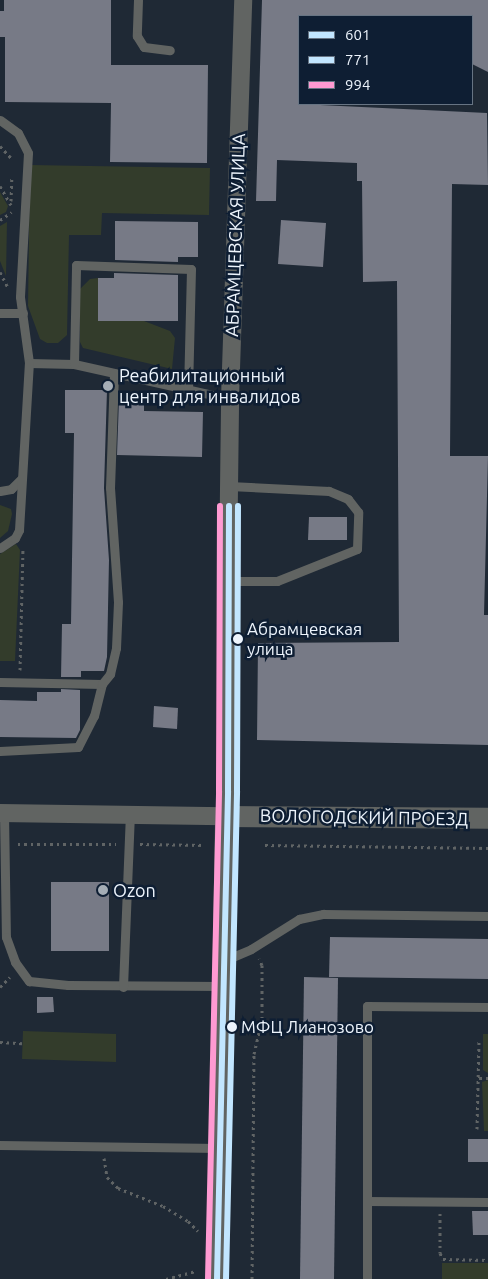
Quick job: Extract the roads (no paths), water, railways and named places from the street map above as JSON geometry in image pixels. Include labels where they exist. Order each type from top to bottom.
[{"type":"street","name":"АБРАМЦЕВСКАЯ УЛИЦА","points":[[217,1279],[223,986],[230,399],[243,0]]},
{"type":"street","name":"ВОЛОГОДСКИЙ ПРОЕЗД","points":[[2,813],[488,818]]},
{"type":"lane","points":[[138,0],[137,36],[144,46],[170,50]]},
{"type":"lane","points":[[0,120],[18,133],[28,153],[20,297],[30,363],[17,534],[0,548]]},
{"type":"lane","points":[[74,364],[76,266],[191,269],[188,390]]},
{"type":"lane","points":[[0,313],[23,313]]},
{"type":"lane","points":[[30,363],[74,364],[230,399]]},
{"type":"lane","points":[[0,751],[78,747],[94,716],[102,684],[110,674],[114,657],[117,620],[110,488],[114,373]]},
{"type":"lane","points":[[20,502],[3,491],[22,479]]},
{"type":"lane","points":[[228,581],[277,581],[357,549],[358,512],[348,498],[329,491],[229,486]]},
{"type":"lane","points":[[0,682],[102,684]]},
{"type":"lane","points":[[2,813],[6,937],[15,962],[29,981],[123,987],[223,986]]},
{"type":"lane","points":[[123,987],[130,814]]},
{"type":"lane","points":[[223,961],[251,949],[299,919],[323,914],[488,916]]},
{"type":"lane","points":[[367,1279],[367,1006],[488,1007]]},
{"type":"lane","points":[[0,1145],[219,1148]]},
{"type":"lane","points":[[367,1201],[488,1202]]},
{"type":"place","name":"Реабилитационный центр для инвалидов","points":[[108,386]]},
{"type":"place","name":"Абрамцевская улица","points":[[238,639]]},
{"type":"place","name":"Ozon","points":[[103,890]]},
{"type":"place","name":"МФЦ Лианозово","points":[[232,1027]]}]
